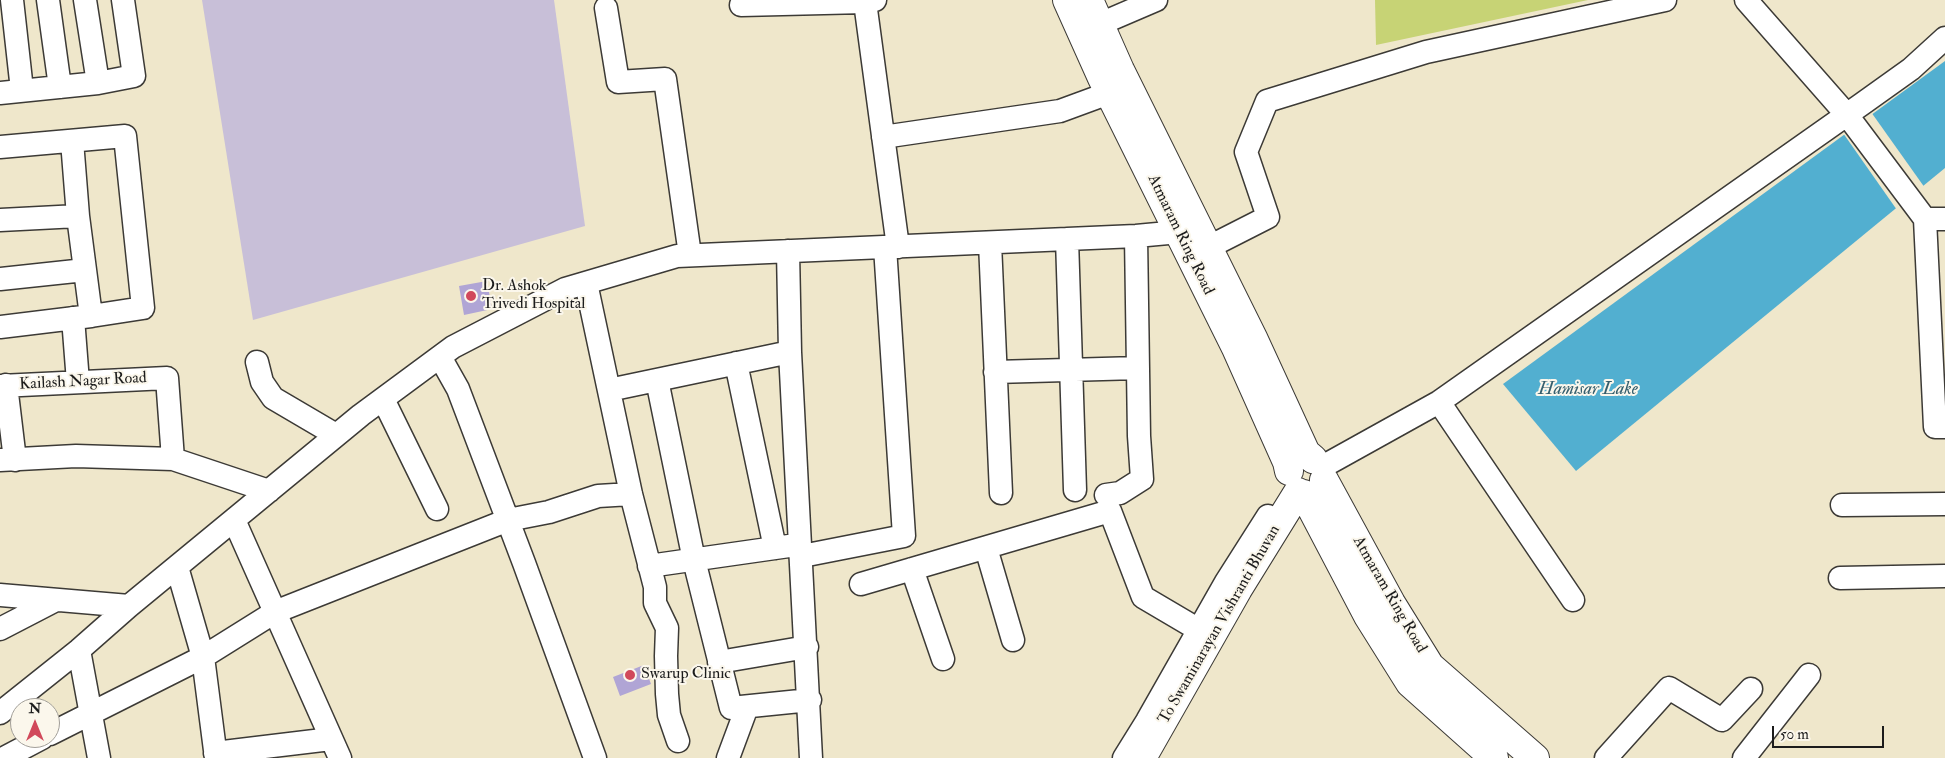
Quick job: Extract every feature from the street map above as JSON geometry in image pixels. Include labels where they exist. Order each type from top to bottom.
[{"type":"main road","name":"Atmaram Ring Road","points":[[1067,0],[1109,93],[1244,366],[1287,462],[1306,478],[1391,603],[1430,666],[1535,758]]},
{"type":"main road","name":"Atmaram Ring Road","points":[[1089,0],[1120,70],[1210,247],[1306,453],[1306,478],[1368,616],[1410,683],[1494,758]]},
{"type":"main road","name":"To Swaminarayan Vishranti Bhuvan","points":[[1142,758],[1238,589],[1306,478]]},
{"type":"street","points":[[12,0],[22,90]]},
{"type":"street","points":[[48,0],[60,87]]},
{"type":"street","points":[[84,0],[98,82]]},
{"type":"street","points":[[0,93],[60,87],[134,76],[123,0]]},
{"type":"street","points":[[1100,24],[1156,0]]},
{"type":"street","points":[[1210,247],[1268,217],[1246,152],[1267,102],[1426,52],[1665,0]]},
{"type":"street","points":[[1746,0],[1935,219],[1935,427],[1945,427]]},
{"type":"street","points":[[649,566],[775,548],[801,550],[904,536],[891,247],[870,1],[741,5]]},
{"type":"street","points":[[606,8],[618,82],[665,79],[690,255]]},
{"type":"street","points":[[1124,758],[1226,582],[1306,478],[1439,402],[1911,69],[1945,38]]},
{"type":"street","points":[[883,137],[1060,111],[1109,93]]},
{"type":"street","points":[[0,147],[125,136],[143,308],[0,327]]},
{"type":"street","points":[[72,141],[78,216],[85,270],[78,382]]},
{"type":"street","points":[[0,220],[78,216]]},
{"type":"street","points":[[0,713],[79,650],[128,606],[336,435],[383,399],[453,347],[565,289],[678,256],[990,243],[1179,232]]},
{"type":"street","points":[[1106,495],[1120,493],[1142,479],[1139,436],[1136,236]]},
{"type":"street","points":[[1067,239],[1075,490]]},
{"type":"street","points":[[990,243],[1001,493]]},
{"type":"street","points":[[788,251],[790,352],[810,700],[811,758]]},
{"type":"street","points":[[0,279],[85,270]]},
{"type":"street","points":[[586,283],[631,494],[654,587],[654,603],[667,628],[666,656],[669,715],[678,740]]},
{"type":"street","points":[[609,390],[790,352]]},
{"type":"street","points":[[440,357],[458,389],[595,758]]},
{"type":"street","points":[[256,362],[262,382],[273,398],[336,435]]},
{"type":"street","points":[[736,363],[775,548]]},
{"type":"street","points":[[995,372],[1138,368]]},
{"type":"street","name":"Kailash Nagar Road","points":[[3,386],[167,378],[173,459]]},
{"type":"street","points":[[657,380],[694,560],[731,708],[810,700]]},
{"type":"street","points":[[3,386],[7,460],[76,456],[173,459],[269,491]]},
{"type":"street","points":[[383,399],[437,510]]},
{"type":"street","points":[[1439,402],[1573,600]]},
{"type":"street","points":[[60,729],[203,657],[275,612],[508,520],[549,512],[598,496],[631,494]]},
{"type":"street","points":[[1842,505],[1945,504]]},
{"type":"street","points":[[861,584],[1110,512],[1144,596],[1199,630]]},
{"type":"street","points":[[177,567],[203,657],[215,756],[336,748],[234,520]]},
{"type":"street","points":[[986,548],[1013,640]]},
{"type":"street","points":[[912,569],[943,659]]},
{"type":"street","points":[[1840,578],[1945,576]]},
{"type":"street","points":[[0,595],[128,606]]},
{"type":"street","points":[[0,629],[56,600]]},
{"type":"street","points":[[719,662],[807,647]]},
{"type":"street","points":[[79,650],[100,758]]},
{"type":"street","points":[[1744,758],[1809,675]]},
{"type":"street","points":[[1606,758],[1668,688],[1722,720],[1751,689]]},
{"type":"street","points":[[728,758],[747,707]]},
{"type":"street","points":[[4,758],[23,748]]},
{"type":"shaded area","points":[[202,0],[554,0],[585,226],[253,320]]},
{"type":"green space","points":[[1375,0],[1588,0],[1376,45]]},
{"type":"water","name":"Hamisar Lake","points":[[1945,61],[1945,168],[1576,471],[1503,384]]},
{"type":"pier","points":[[1871,112],[1925,188],[1897,210],[1843,133]]},
{"type":"building","points":[[487,281],[492,309],[464,315],[459,286]]},
{"type":"building","points":[[644,665],[651,684],[620,696],[613,677]]},
{"type":"place","name":"Dr. Ashok Trivedi Hospital","points":[[471,296]]},
{"type":"place","name":"Swarup Clinic","points":[[630,675]]}]
